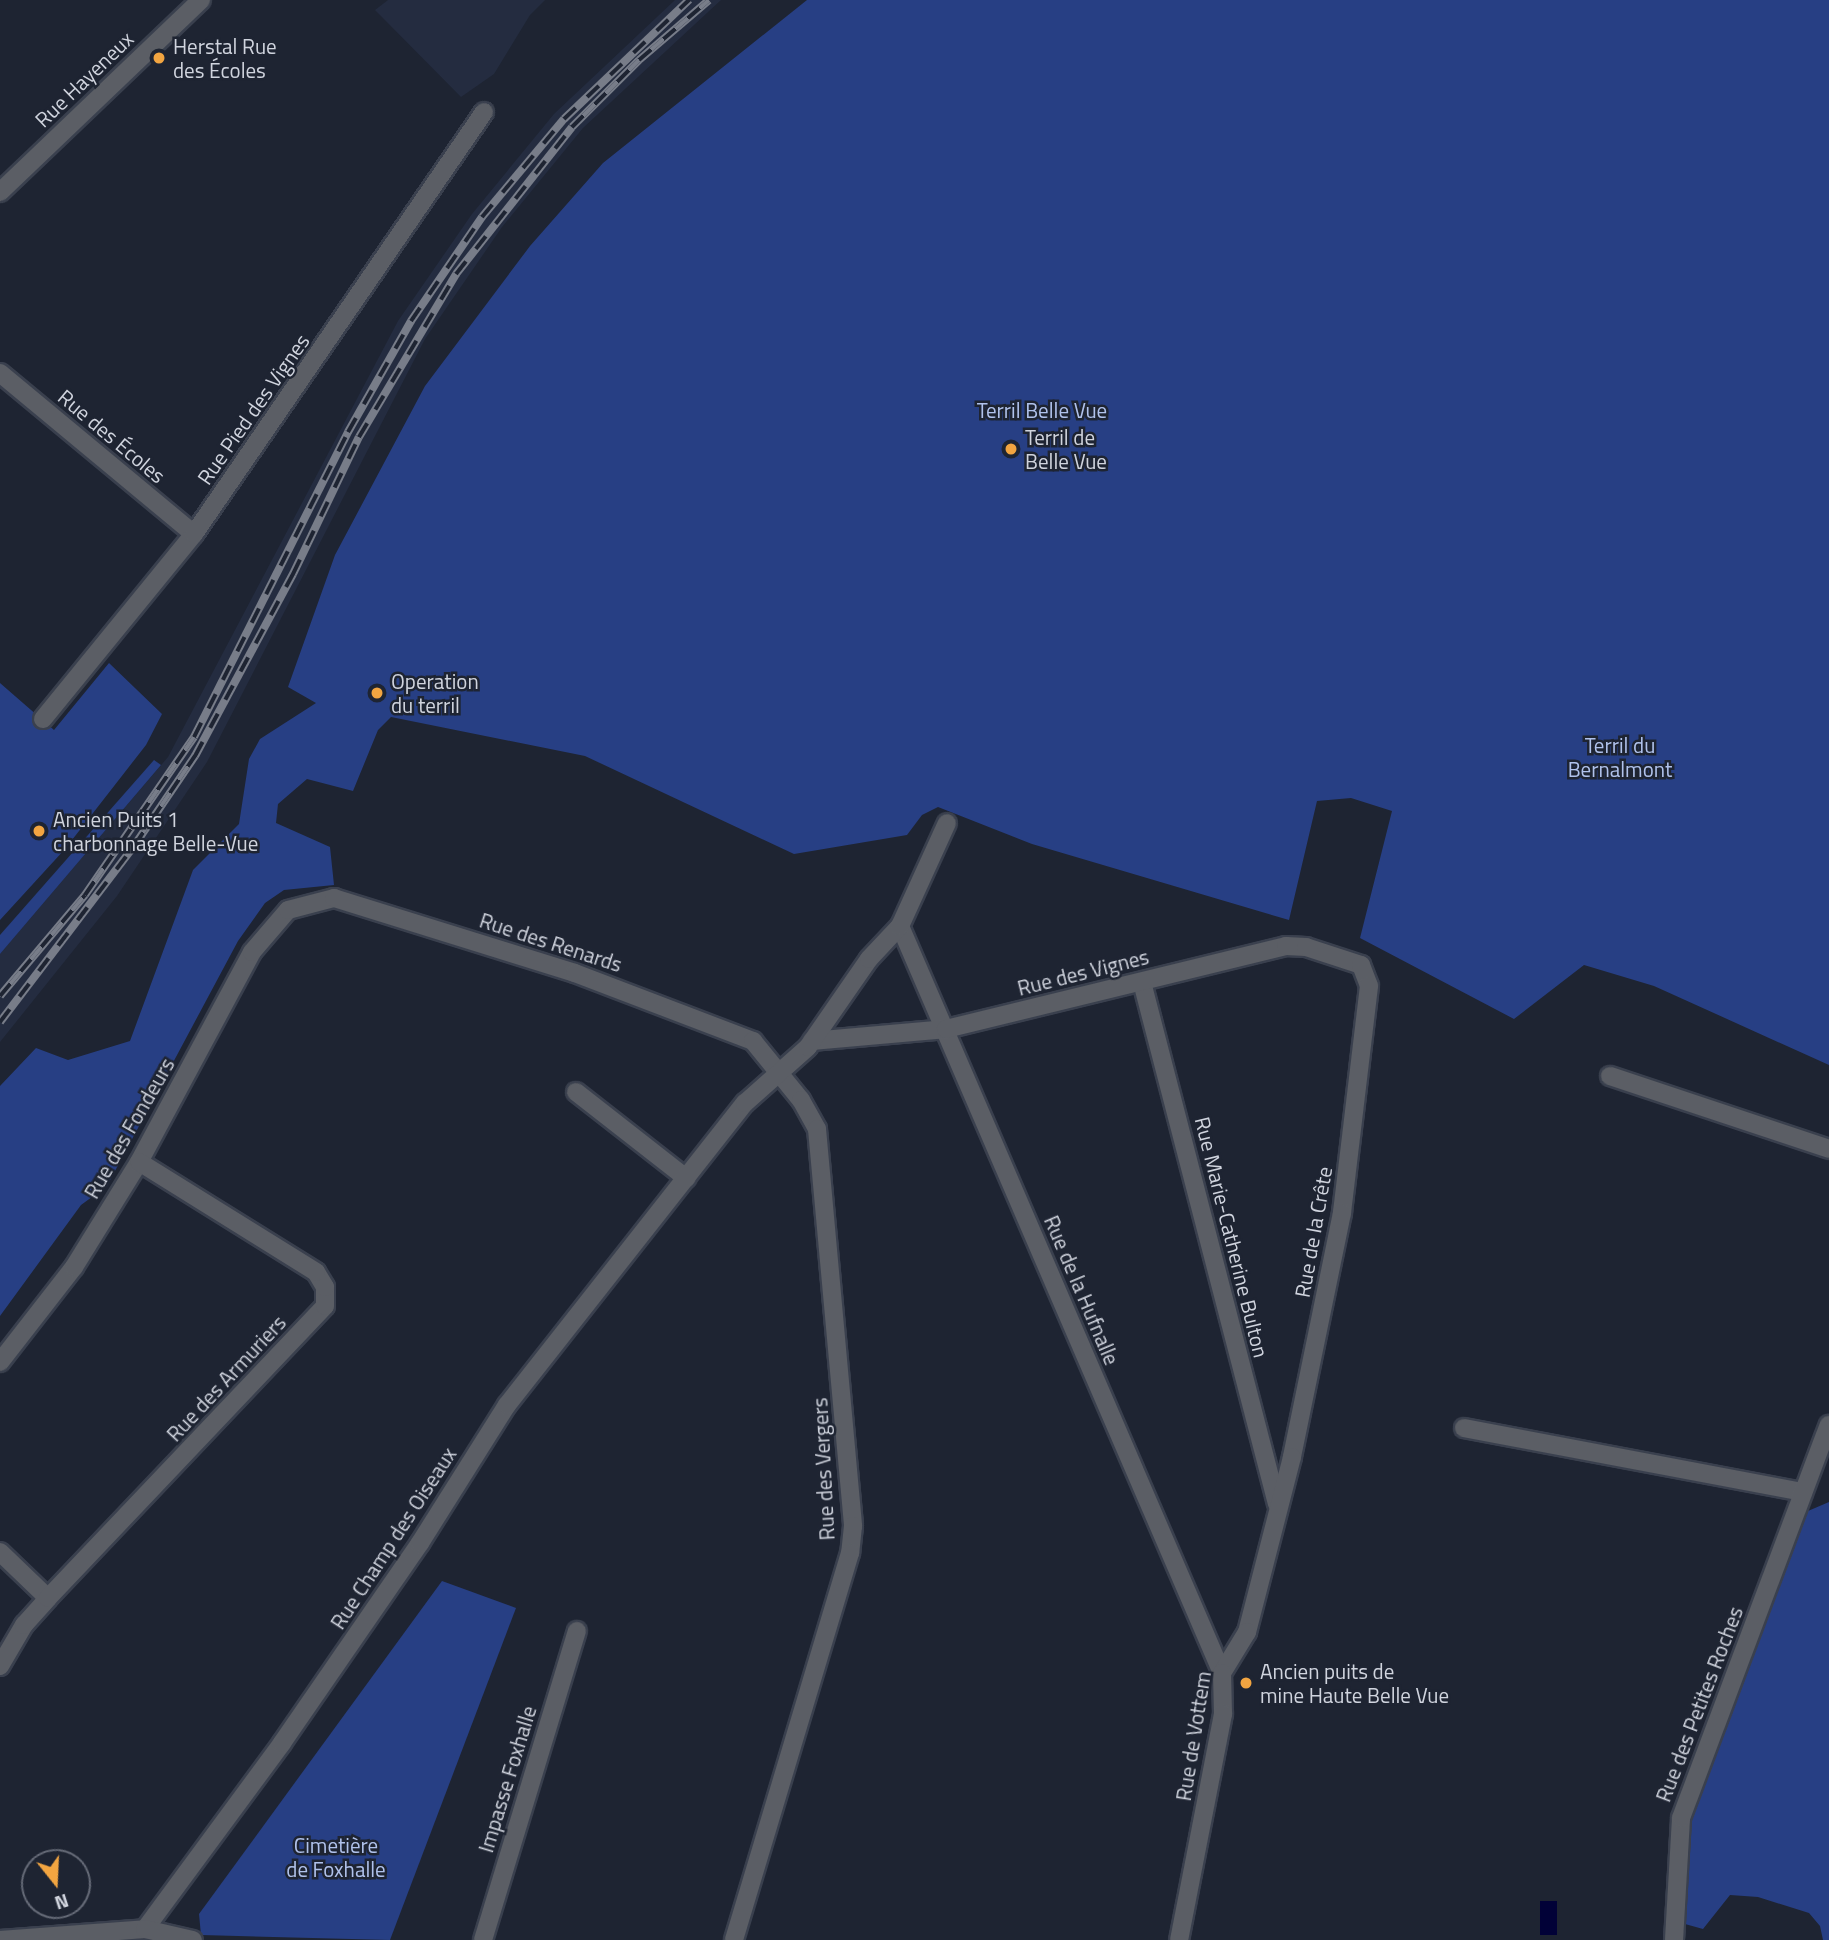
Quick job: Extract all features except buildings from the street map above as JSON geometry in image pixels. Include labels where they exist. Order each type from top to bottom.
[{"type":"street","name":"Rue Hayeneux","points":[[0,192],[201,0]]},
{"type":"street","name":"Rue Pied des Vignes","points":[[43,719],[194,534],[484,112]]},
{"type":"street","name":"Rue des Écoles","points":[[0,373],[194,534]]},
{"type":"street","name":"Rue Champ des Oiseaux","points":[[145,1929],[243,1799],[420,1543],[497,1419],[746,1103],[781,1074],[812,1041],[869,959],[900,926],[947,823]]},
{"type":"street","name":"Rue des Renards","points":[[288,910],[334,898],[575,973],[753,1041],[781,1074]]},
{"type":"street","name":"Rue des Fondeurs","points":[[0,1362],[74,1267],[139,1162],[252,952],[288,910]]},
{"type":"street","name":"Rue de la Hufnalle","points":[[900,926],[1222,1673]]},
{"type":"street","name":"Rue des Vignes","points":[[812,1041],[946,1029],[1286,946],[1306,947],[1361,964]]},
{"type":"street","name":"Rue de la Crête","points":[[1277,1504],[1292,1457],[1342,1213],[1369,986],[1361,964]]},
{"type":"street","name":"Rue Marie-Catherine Bulton","points":[[1142,982],[1277,1504]]},
{"type":"street","name":"Rue des Vergers","points":[[734,1940],[850,1553],[853,1526],[817,1129],[781,1074]]},
{"type":"street","points":[[1611,1076],[1829,1149]]},
{"type":"street","points":[[576,1092],[686,1178]]},
{"type":"street","name":"Rue des Armuriers","points":[[0,1666],[24,1625],[48,1598],[325,1306],[325,1287],[316,1272],[139,1162]]},
{"type":"street","name":"Rue des Petites Roches","points":[[1674,1940],[1681,1818],[1829,1425]]},
{"type":"street","points":[[1464,1428],[1803,1492]]},
{"type":"street","name":"Rue de Vottem","points":[[1179,1940],[1223,1714],[1222,1673],[1247,1632],[1277,1504]]},
{"type":"street","points":[[0,1552],[48,1598]]},
{"type":"street","name":"Impasse Foxhalle","points":[[483,1940],[577,1631]]},
{"type":"street","points":[[0,1940],[145,1929],[193,1940]]},
{"type":"shaded area","points":[[388,0],[545,0],[530,15],[494,74],[461,97],[375,10]]},
{"type":"shaded area","points":[[675,0],[721,0],[583,128],[502,227],[425,339],[207,762],[117,896],[0,1042],[0,954],[168,757],[398,321],[472,214],[554,114]]},
{"type":"shaded area","points":[[1540,1901],[1557,1901],[1557,1935],[1540,1935]]},
{"type":"green space","name":"Terril Belle Vue","points":[[807,0],[1829,0],[1829,1065],[1654,986],[1584,965],[1514,1019],[1360,938],[1392,811],[1351,798],[1317,801],[1289,920],[1032,844],[938,807],[922,815],[907,835],[794,854],[585,756],[391,717],[378,730],[353,791],[307,779],[278,804],[276,823],[330,847],[334,885],[284,890],[265,903],[238,941],[107,1186],[81,1205],[0,1316],[0,1086],[36,1048],[68,1060],[130,1041],[193,870],[239,824],[249,759],[260,739],[316,703],[288,687],[335,555],[425,386],[530,246],[603,163]]},
{"type":"green space","points":[[109,663],[162,714],[146,745],[65,849],[0,920],[0,683],[54,730]]},
{"type":"green space","points":[[154,760],[161,765],[0,954],[0,935]]},
{"type":"green space","points":[[1829,1502],[1829,1940],[1823,1940],[1820,1926],[1809,1913],[1758,1897],[1730,1895],[1703,1929],[1685,1924],[1679,1917],[1683,1818],[1801,1514]]},
{"type":"green space","name":"Cimetière de Foxhalle","points":[[442,1581],[516,1608],[390,1940],[201,1935],[199,1914]]},
{"type":"railway","points":[[0,996],[85,895],[194,737],[348,432],[411,321],[482,217],[564,119],[689,0]]},
{"type":"railway","points":[[0,1022],[134,846],[195,756],[293,574],[359,437],[456,274],[572,127],[639,60],[709,0]]},
{"type":"place","name":"Herstal Rue des Écoles","points":[[159,58]]},
{"type":"place","name":"Terril de Belle Vue","points":[[1011,449]]},
{"type":"place","name":"Operation du terril","points":[[377,693]]},
{"type":"place","name":"Ancien Puits 1 charbonnage Belle-Vue","points":[[39,831]]},
{"type":"place","name":"Ancien puits de mine Haute Belle Vue","points":[[1246,1683]]},
{"type":"park label","name":"Terril du Bernalmont","points":[[1620,757]]}]
